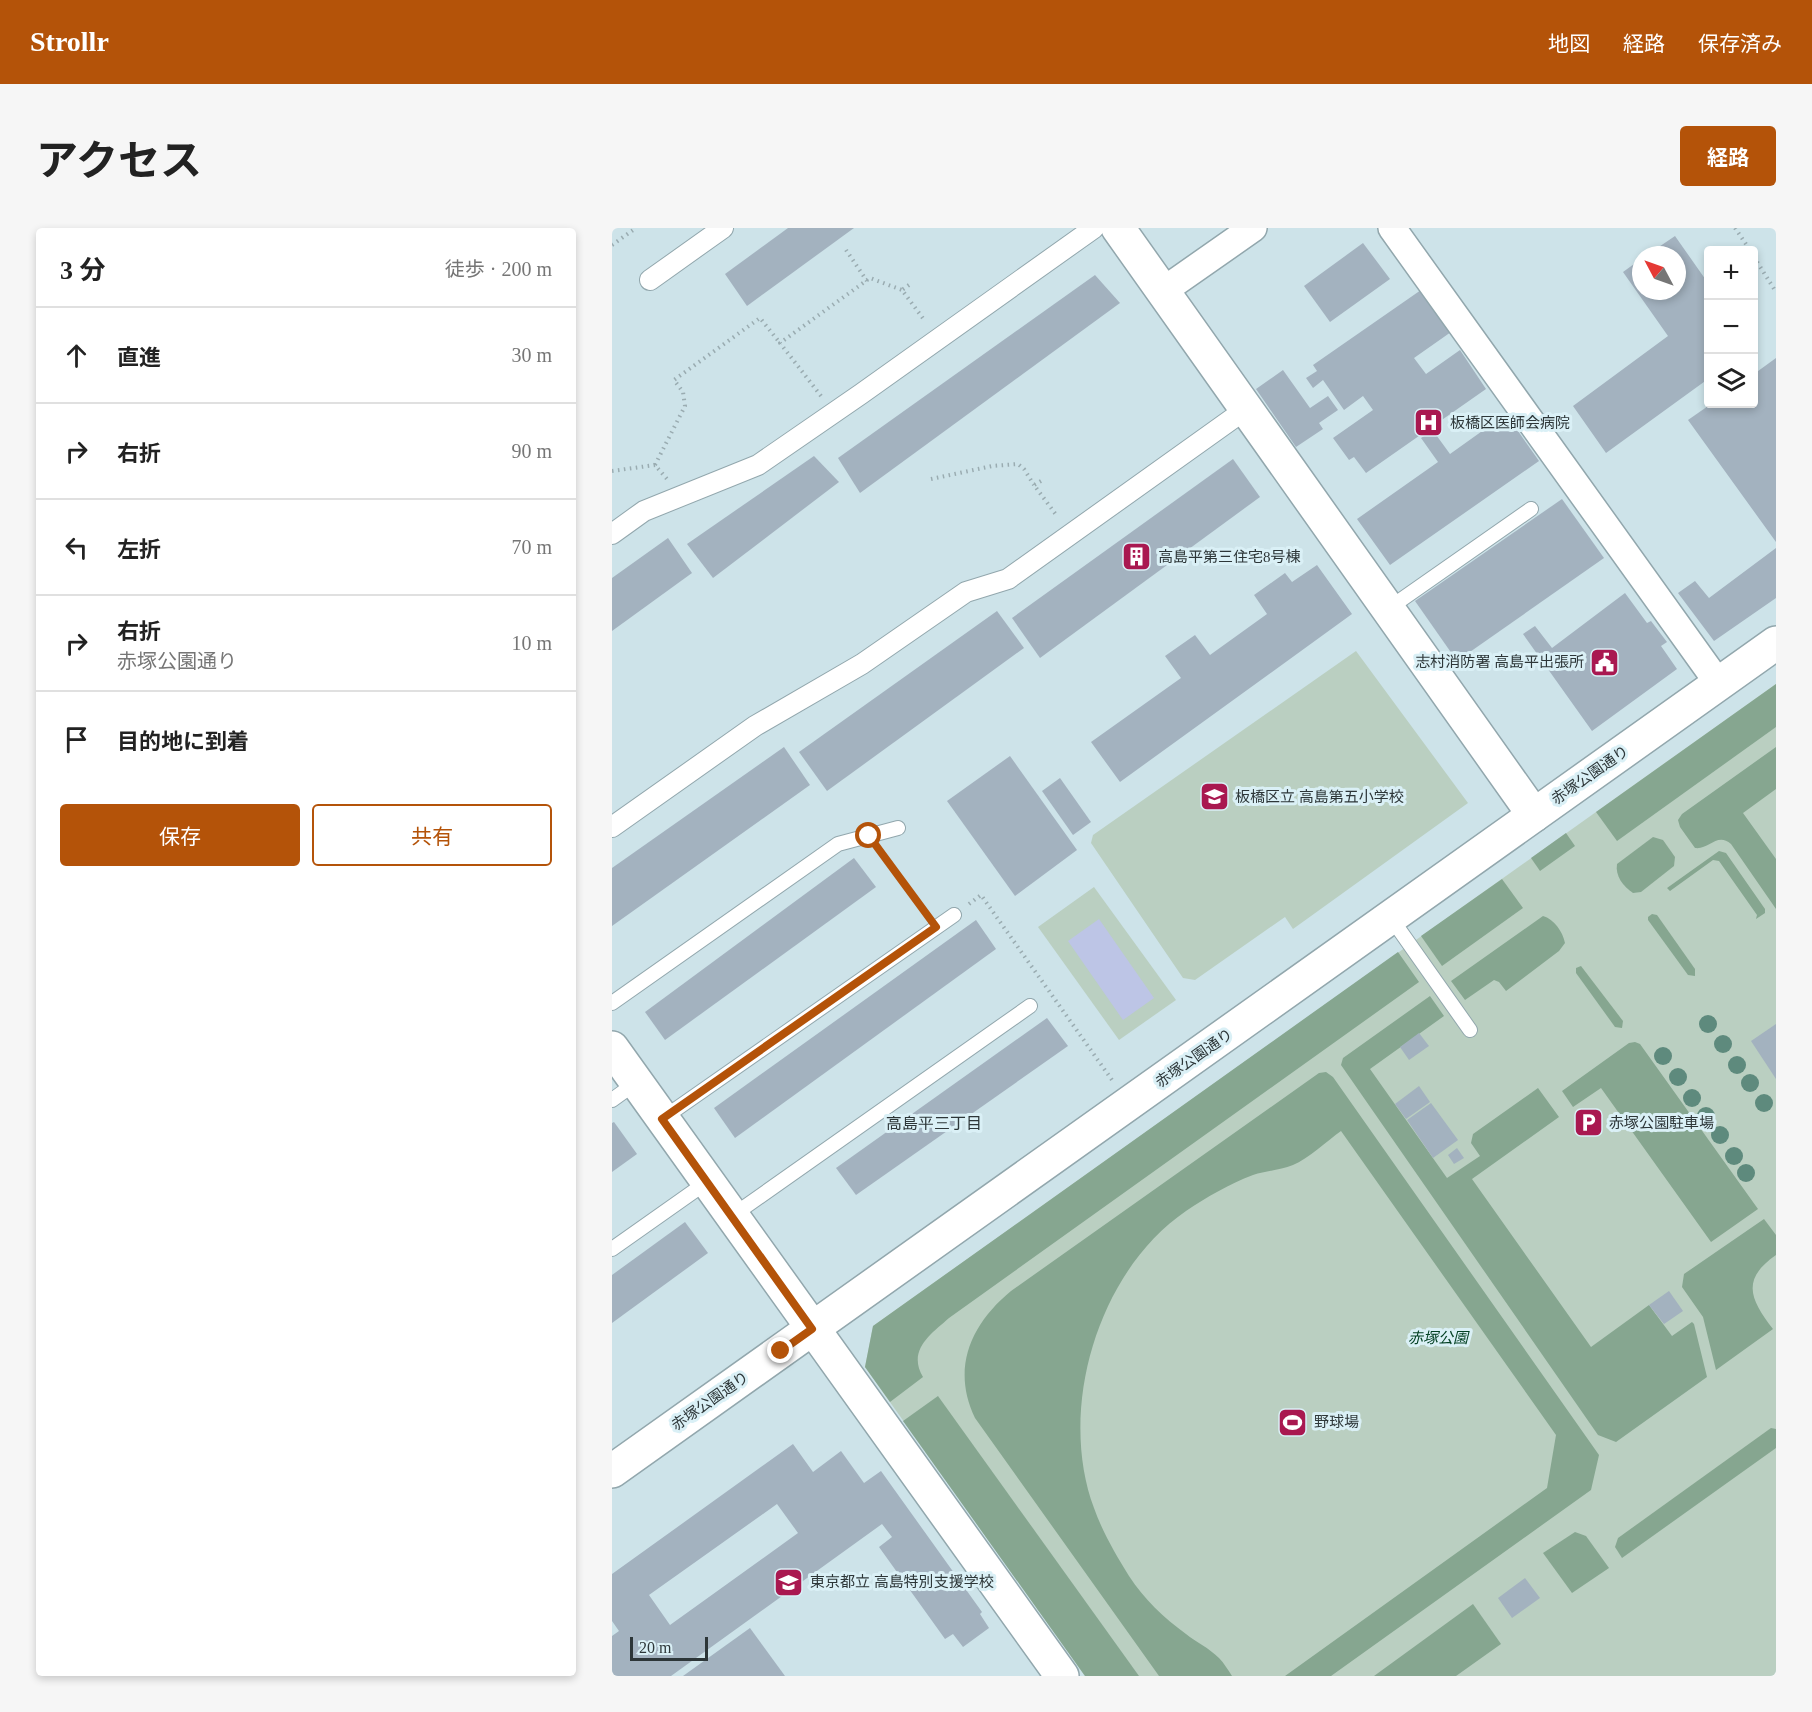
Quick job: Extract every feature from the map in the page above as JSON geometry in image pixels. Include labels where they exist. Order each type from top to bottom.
[{"type":"street","points":[[650,280],[723,228]]},
{"type":"street","points":[[612,534],[644,511],[758,465],[1094,228]]},
{"type":"street","points":[[1118,228],[1534,815]]},
{"type":"street","points":[[1163,291],[1252,228]]},
{"type":"street","points":[[1392,228],[1719,684]]},
{"type":"street","points":[[612,827],[755,726],[862,664],[966,592],[1008,579],[1246,409]]},
{"type":"street","name":"赤塚公園通り","points":[[612,1471],[1776,643]]},
{"type":"street","points":[[612,1048],[624,1091],[662,1119],[1062,1676]]},
{"type":"lane","points":[[1388,609],[1531,509]]},
{"type":"lane","points":[[612,1003],[838,844],[898,828]]},
{"type":"lane","points":[[662,1119],[954,915]]},
{"type":"lane","points":[[1391,918],[1470,1030]]},
{"type":"lane","points":[[732,1216],[1030,1006]]},
{"type":"lane","points":[[612,1249],[707,1182]]},
{"type":"path","points":[[612,245],[636,228]]},
{"type":"path","points":[[1736,228],[1747,246]]},
{"type":"path","points":[[846,250],[867,281]]},
{"type":"path","points":[[1758,263],[1776,292]]},
{"type":"path","points":[[780,343],[870,279],[902,290],[938,339]]},
{"type":"path","points":[[902,290],[909,285]]},
{"type":"path","points":[[655,465],[685,406],[683,392],[674,380],[760,318],[834,413]]},
{"type":"path","points":[[931,479],[992,466],[1018,464],[1034,485]]},
{"type":"path","points":[[612,471],[655,465]]},
{"type":"path","points":[[655,465],[681,496]]},
{"type":"path","points":[[869,836],[936,927]]},
{"type":"path","points":[[954,915],[981,895],[1114,1083]]},
{"type":"green space","points":[[1356,651],[1468,803],[1293,929],[1285,917],[1195,980],[1183,978],[1091,843],[1093,835]]},
{"type":"green space","name":"赤塚公園","points":[[1776,684],[1776,1676],[1085,1676],[865,1367],[873,1326]]},
{"type":"green space","points":[[1776,684],[1776,727],[1617,841],[1596,812]]},
{"type":"green space","points":[[1776,747],[1776,789],[1743,813],[1776,859],[1776,909],[1731,844],[1721,840],[1705,847],[1695,848],[1680,827],[1678,820],[1682,814]]},
{"type":"green space","points":[[1566,833],[1575,846],[1540,871],[1531,858]]},
{"type":"green space","points":[[1653,837],[1663,840],[1675,857],[1674,866],[1641,892],[1633,893],[1620,880],[1617,864]]},
{"type":"green space","points":[[1719,851],[1726,853],[1765,909],[1765,913],[1756,919],[1757,915],[1719,861],[1713,860],[1670,891],[1667,888]]},
{"type":"green space","points":[[1502,879],[1523,908],[1442,966],[1421,936]]},
{"type":"green space","points":[[1094,887],[1176,1000],[1119,1040],[1038,927]]},
{"type":"green space","points":[[1652,914],[1657,915],[1695,969],[1695,976],[1688,975],[1648,920]]},
{"type":"green space","points":[[1543,916],[1557,926],[1562,935],[1565,943],[1559,951],[1506,991],[1499,982],[1494,980],[1465,1000],[1451,981]]},
{"type":"green space","points":[[1398,952],[1419,982],[949,1318],[923,1343],[919,1351],[919,1367],[923,1377],[890,1402],[865,1367],[873,1326]]},
{"type":"green space","points":[[1581,966],[1623,1021],[1622,1028],[1615,1027],[1576,973],[1576,968]]},
{"type":"green space","points":[[1430,996],[1444,1016],[1370,1069],[1447,1178],[1480,1156],[1471,1143],[1473,1134],[1538,1088],[1559,1117],[1472,1179],[1591,1347],[1649,1305],[1672,1336],[1692,1322],[1694,1324],[1707,1377],[1616,1442],[1598,1435],[1341,1065],[1343,1058]]},
{"type":"green space","points":[[1629,1043],[1640,1044],[1758,1209],[1711,1242],[1601,1088],[1573,1107],[1562,1091]]},
{"type":"green space","points":[[1326,1072],[1333,1077],[1599,1455],[1591,1490],[1331,1676],[1285,1676],[1547,1488],[1556,1435],[1341,1131],[1293,1165],[1253,1175],[1210,1196],[1186,1211],[1155,1237],[1129,1269],[1108,1305],[1093,1345],[1084,1386],[1080,1428],[1084,1469],[1097,1517],[1119,1560],[1141,1593],[1170,1621],[1215,1654],[1232,1676],[1159,1676],[975,1418],[968,1400],[965,1382],[965,1365],[969,1348],[985,1318],[1011,1291],[1319,1073]]},
{"type":"green space","points":[[1764,1219],[1776,1235],[1776,1255],[1757,1273],[1753,1282],[1753,1290],[1759,1309],[1773,1329],[1716,1370],[1703,1317],[1682,1287],[1684,1274]]},
{"type":"green space","points":[[938,1396],[1139,1676],[1085,1676],[903,1421]]},
{"type":"green space","points":[[1771,1428],[1776,1429],[1776,1448],[1622,1558],[1615,1547],[1618,1538]]},
{"type":"green space","points":[[1575,1532],[1586,1536],[1609,1568],[1572,1593],[1543,1553]]},
{"type":"green space","points":[[1473,1604],[1501,1644],[1456,1676],[1374,1676]]},
{"type":"water","points":[[1099,919],[1154,998],[1123,1020],[1068,941]]},
{"type":"building","points":[[788,228],[854,228],[747,306],[725,274]]},
{"type":"building","points":[[1675,236],[1682,246],[1660,246]]},
{"type":"building","points":[[1363,243],[1390,279],[1330,322],[1304,286]]},
{"type":"building","points":[[1686,252],[1704,277],[1704,382],[1606,453],[1573,406],[1668,336],[1643,300],[1686,300]]},
{"type":"building","points":[[1632,266],[1632,285],[1623,272]]},
{"type":"building","points":[[1095,275],[1120,303],[860,493],[838,458]]},
{"type":"building","points":[[1421,290],[1451,332],[1414,358],[1426,374],[1460,350],[1486,389],[1366,473],[1354,457],[1349,460],[1333,438],[1373,410],[1363,396],[1344,410],[1323,380],[1313,388],[1306,378],[1317,371],[1313,365]]},
{"type":"building","points":[[1776,358],[1776,542],[1688,420],[1705,408],[1758,408],[1758,371]]},
{"type":"building","points":[[1283,370],[1310,408],[1328,396],[1338,410],[1319,423],[1323,429],[1296,447],[1256,389]]},
{"type":"building","points":[[1506,414],[1539,461],[1390,565],[1357,519],[1438,462],[1421,438],[1434,432],[1450,454]]},
{"type":"building","points":[[814,456],[839,482],[713,578],[687,544]]},
{"type":"building","name":"高島平第三住宅8号棟","points":[[1233,459],[1260,497],[1040,658],[1012,618]]},
{"type":"building","points":[[1562,499],[1604,558],[1457,661],[1415,601]]},
{"type":"building","points":[[668,538],[692,573],[612,631],[612,578]]},
{"type":"building","points":[[1776,548],[1776,598],[1714,641],[1678,593],[1695,581],[1709,598]]},
{"type":"building","points":[[1317,565],[1352,614],[1120,782],[1091,742],[1181,678],[1165,656],[1195,635],[1210,655],[1267,614],[1254,595],[1285,573],[1292,582]]},
{"type":"building","points":[[1625,593],[1647,623],[1651,621],[1667,642],[1661,646],[1677,669],[1592,731],[1523,634],[1535,626],[1552,648]]},
{"type":"building","points":[[997,611],[1024,648],[827,791],[799,752]]},
{"type":"building","points":[[784,747],[810,785],[612,926],[612,868]]},
{"type":"building","points":[[1010,756],[1077,850],[1015,896],[947,801]]},
{"type":"building","points":[[1060,778],[1091,822],[1073,835],[1042,791]]},
{"type":"building","points":[[854,858],[876,887],[665,1040],[645,1012]]},
{"type":"building","points":[[976,920],[996,949],[735,1138],[714,1108]]},
{"type":"building","points":[[1047,1018],[1068,1046],[856,1195],[836,1168]]},
{"type":"building","points":[[1776,1024],[1776,1079],[1751,1041]]},
{"type":"building","points":[[1419,1033],[1429,1046],[1409,1060],[1400,1047]]},
{"type":"building","points":[[1419,1086],[1430,1102],[1406,1119],[1395,1104]]},
{"type":"building","points":[[1431,1103],[1458,1140],[1433,1158],[1407,1120]]},
{"type":"building","points":[[614,1122],[637,1154],[612,1172],[612,1123]]},
{"type":"building","points":[[1457,1148],[1464,1158],[1454,1164],[1448,1155]]},
{"type":"building","points":[[685,1222],[708,1253],[612,1323],[612,1275]]},
{"type":"building","points":[[1669,1291],[1683,1311],[1664,1324],[1649,1305]]},
{"type":"building","points":[[793,1444],[813,1472],[841,1451],[864,1483],[881,1471],[982,1612],[980,1614],[989,1628],[963,1647],[953,1634],[945,1639],[879,1547],[892,1537],[882,1524],[671,1676],[612,1676],[612,1636],[619,1631],[612,1621],[612,1574]],"holes":[[[777,1504],[798,1533],[670,1625],[649,1595]]]},
{"type":"building","points":[[1525,1578],[1540,1598],[1512,1618],[1498,1598]]},
{"type":"building","points":[[750,1628],[785,1676],[683,1676]]},
{"type":"place","name":"板橋区医師会病院","points":[[1429,423]]},
{"type":"place","name":"高島平第三住宅8号棟","points":[[1137,557]]},
{"type":"place","name":"志村消防署 高島平出張所","points":[[1605,662]]},
{"type":"place","name":"板橋区立 高島第五小学校","points":[[1214,797]]},
{"type":"place","name":"赤塚公園駐車場","points":[[1588,1123]]},
{"type":"place","name":"野球場","points":[[1293,1422]]},
{"type":"place","name":"東京都立 高島特別支援学校","points":[[789,1582]]},
{"type":"district","name":"高島平三丁目","points":[[934,1123]]},
{"type":"route","points":[[781,1351],[812,1329],[662,1119],[936,927],[869,836]]}]
